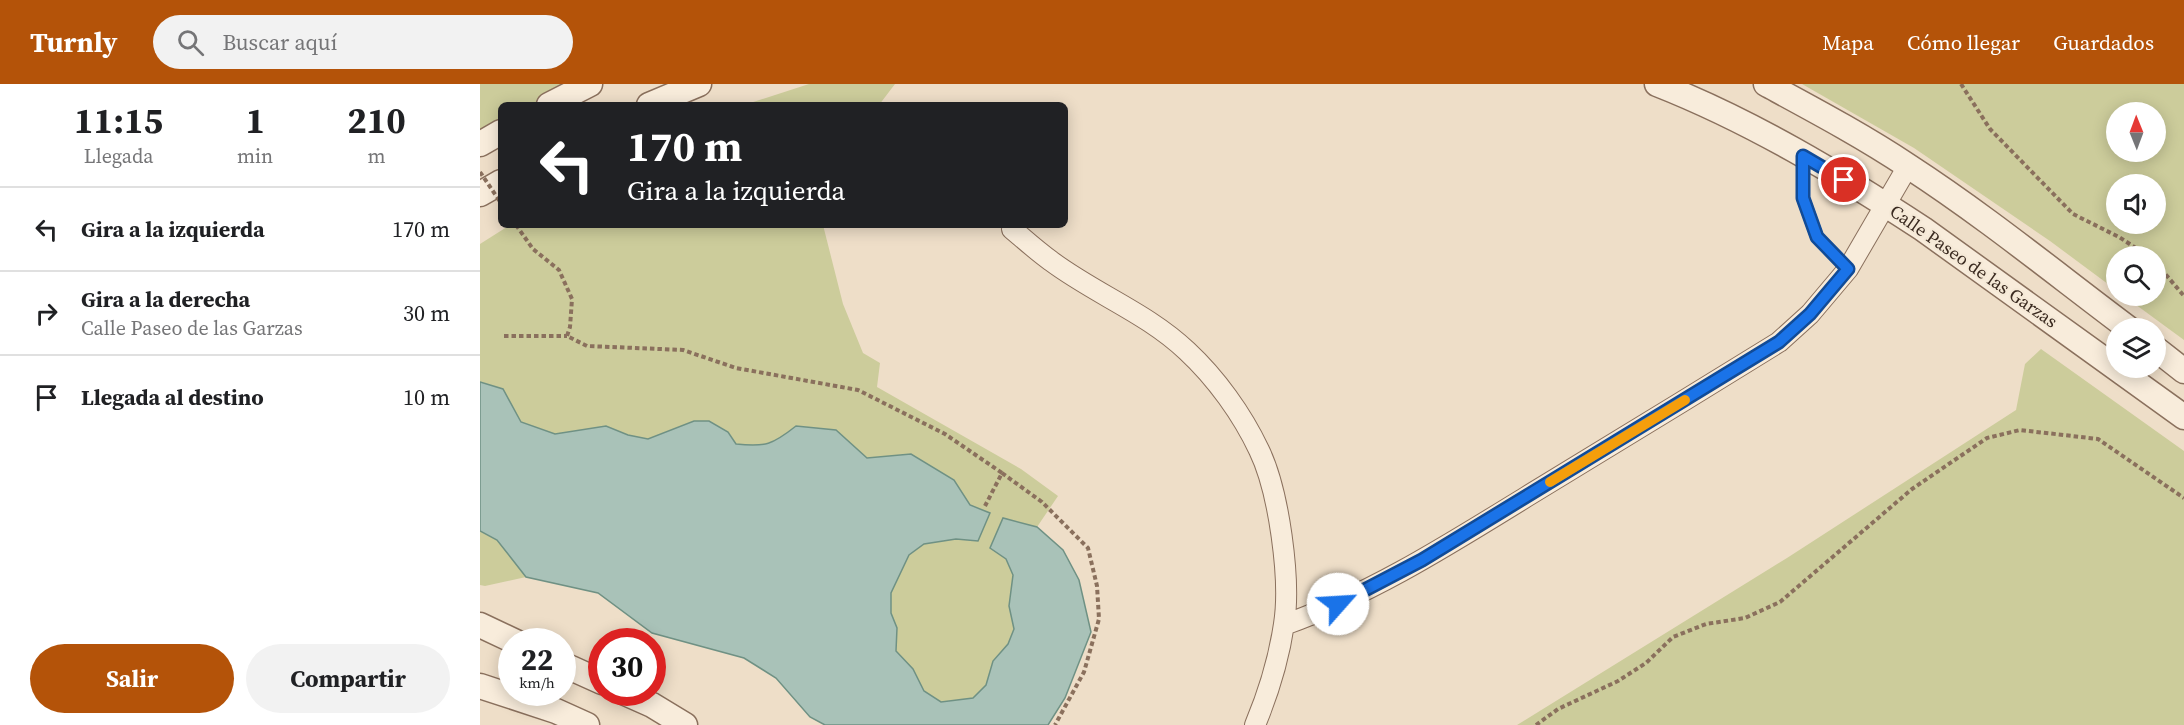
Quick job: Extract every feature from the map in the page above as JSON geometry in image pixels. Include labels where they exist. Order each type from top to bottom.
[{"type":"street","points":[[555,102],[590,84]]},
{"type":"street","points":[[656,102],[699,84]]},
{"type":"street","name":"Calle Paseo de las Garzas","points":[[1657,84],[1704,102],[1885,204],[2184,417]]},
{"type":"street","points":[[1766,84],[1843,125],[1908,166],[1965,205],[2115,318]]},
{"type":"street","points":[[480,144],[498,134]]},
{"type":"street","points":[[1284,625],[1354,596],[1422,560],[1779,342],[1810,314],[1848,269],[1908,166]]},
{"type":"street","points":[[480,194],[498,184]]},
{"type":"street","points":[[1012,229],[1052,262],[1146,319],[1187,351],[1215,381],[1260,452],[1270,483],[1284,558],[1286,596],[1284,625],[1275,663],[1255,725]]},
{"type":"street","points":[[2166,356],[2184,370]]},
{"type":"street","points":[[480,625],[498,634]]},
{"type":"street","points":[[480,686],[556,711],[587,725]]},
{"type":"street","points":[[654,706],[685,725]]},
{"type":"lane","points":[[1803,156],[1803,198],[1817,237],[1848,269]]},
{"type":"path","points":[[1961,84],[1990,129],[2073,214],[2133,246]]},
{"type":"path","points":[[480,172],[498,199]]},
{"type":"path","points":[[518,228],[534,249],[559,270],[572,299],[567,336]]},
{"type":"path","points":[[2166,275],[2184,296]]},
{"type":"path","points":[[504,336],[567,336],[587,346],[683,350],[736,368],[858,390],[945,434],[1002,473],[1042,502],[1088,548],[1097,586],[1099,619],[1084,672],[1055,725]]},
{"type":"path","points":[[1536,725],[1558,709],[1618,681],[1646,663],[1673,637],[1706,624],[1745,618],[1780,602],[1912,489],[1987,438],[2020,430],[2098,439],[2184,498]]},
{"type":"path","points":[[985,506],[1002,473]]},
{"type":"green space","points":[[480,84],[574,84],[538,102],[498,102],[498,127],[480,140]]},
{"type":"green space","points":[[809,84],[895,84],[881,102],[753,102]]},
{"type":"green space","points":[[1802,84],[2184,84],[2184,340],[2166,327],[2166,318],[2154,318],[2138,306],[2166,306],[2166,246],[2106,246],[2106,283],[2050,241],[1914,148]]},
{"type":"green space","points":[[505,228],[824,228],[843,304],[863,353],[880,363],[877,387],[1021,469],[1058,496],[1037,527],[1003,518],[991,548],[1006,559],[1013,575],[1009,606],[1014,629],[1008,644],[993,661],[986,685],[973,698],[941,702],[924,691],[913,669],[896,651],[897,628],[891,613],[891,593],[909,555],[924,544],[956,539],[978,541],[989,513],[970,505],[954,480],[911,454],[867,458],[836,430],[797,426],[775,441],[754,445],[735,444],[728,432],[694,421],[648,439],[628,435],[606,426],[555,434],[521,422],[503,389],[480,382],[480,244]]},
{"type":"green space","points":[[2041,349],[2184,451],[2184,725],[1517,725],[1787,558],[2016,410],[2025,364]]},
{"type":"green space","points":[[480,531],[497,540],[526,577],[485,586],[480,585]]},
{"type":"shaded area","points":[[480,382],[503,389],[521,422],[555,434],[606,426],[628,435],[648,439],[694,421],[709,421],[728,432],[736,444],[762,445],[774,441],[796,426],[836,430],[867,458],[911,454],[954,480],[970,505],[990,513],[978,541],[956,539],[924,544],[909,555],[891,593],[891,613],[897,628],[896,651],[913,669],[924,691],[941,702],[973,698],[986,685],[993,661],[1008,644],[1014,629],[1009,606],[1013,575],[1006,559],[990,548],[1003,518],[1037,527],[1063,550],[1079,580],[1091,632],[1065,698],[1048,725],[825,725],[810,717],[776,678],[744,658],[666,637],[666,628],[645,628],[598,593],[526,577],[497,540],[480,531]]},
{"type":"slow traffic","points":[[1550,482],[1685,400]]},
{"type":"route","points":[[1338,604],[1422,560],[1779,342],[1810,314],[1848,269],[1817,237],[1803,198],[1803,156],[1844,180]]}]
